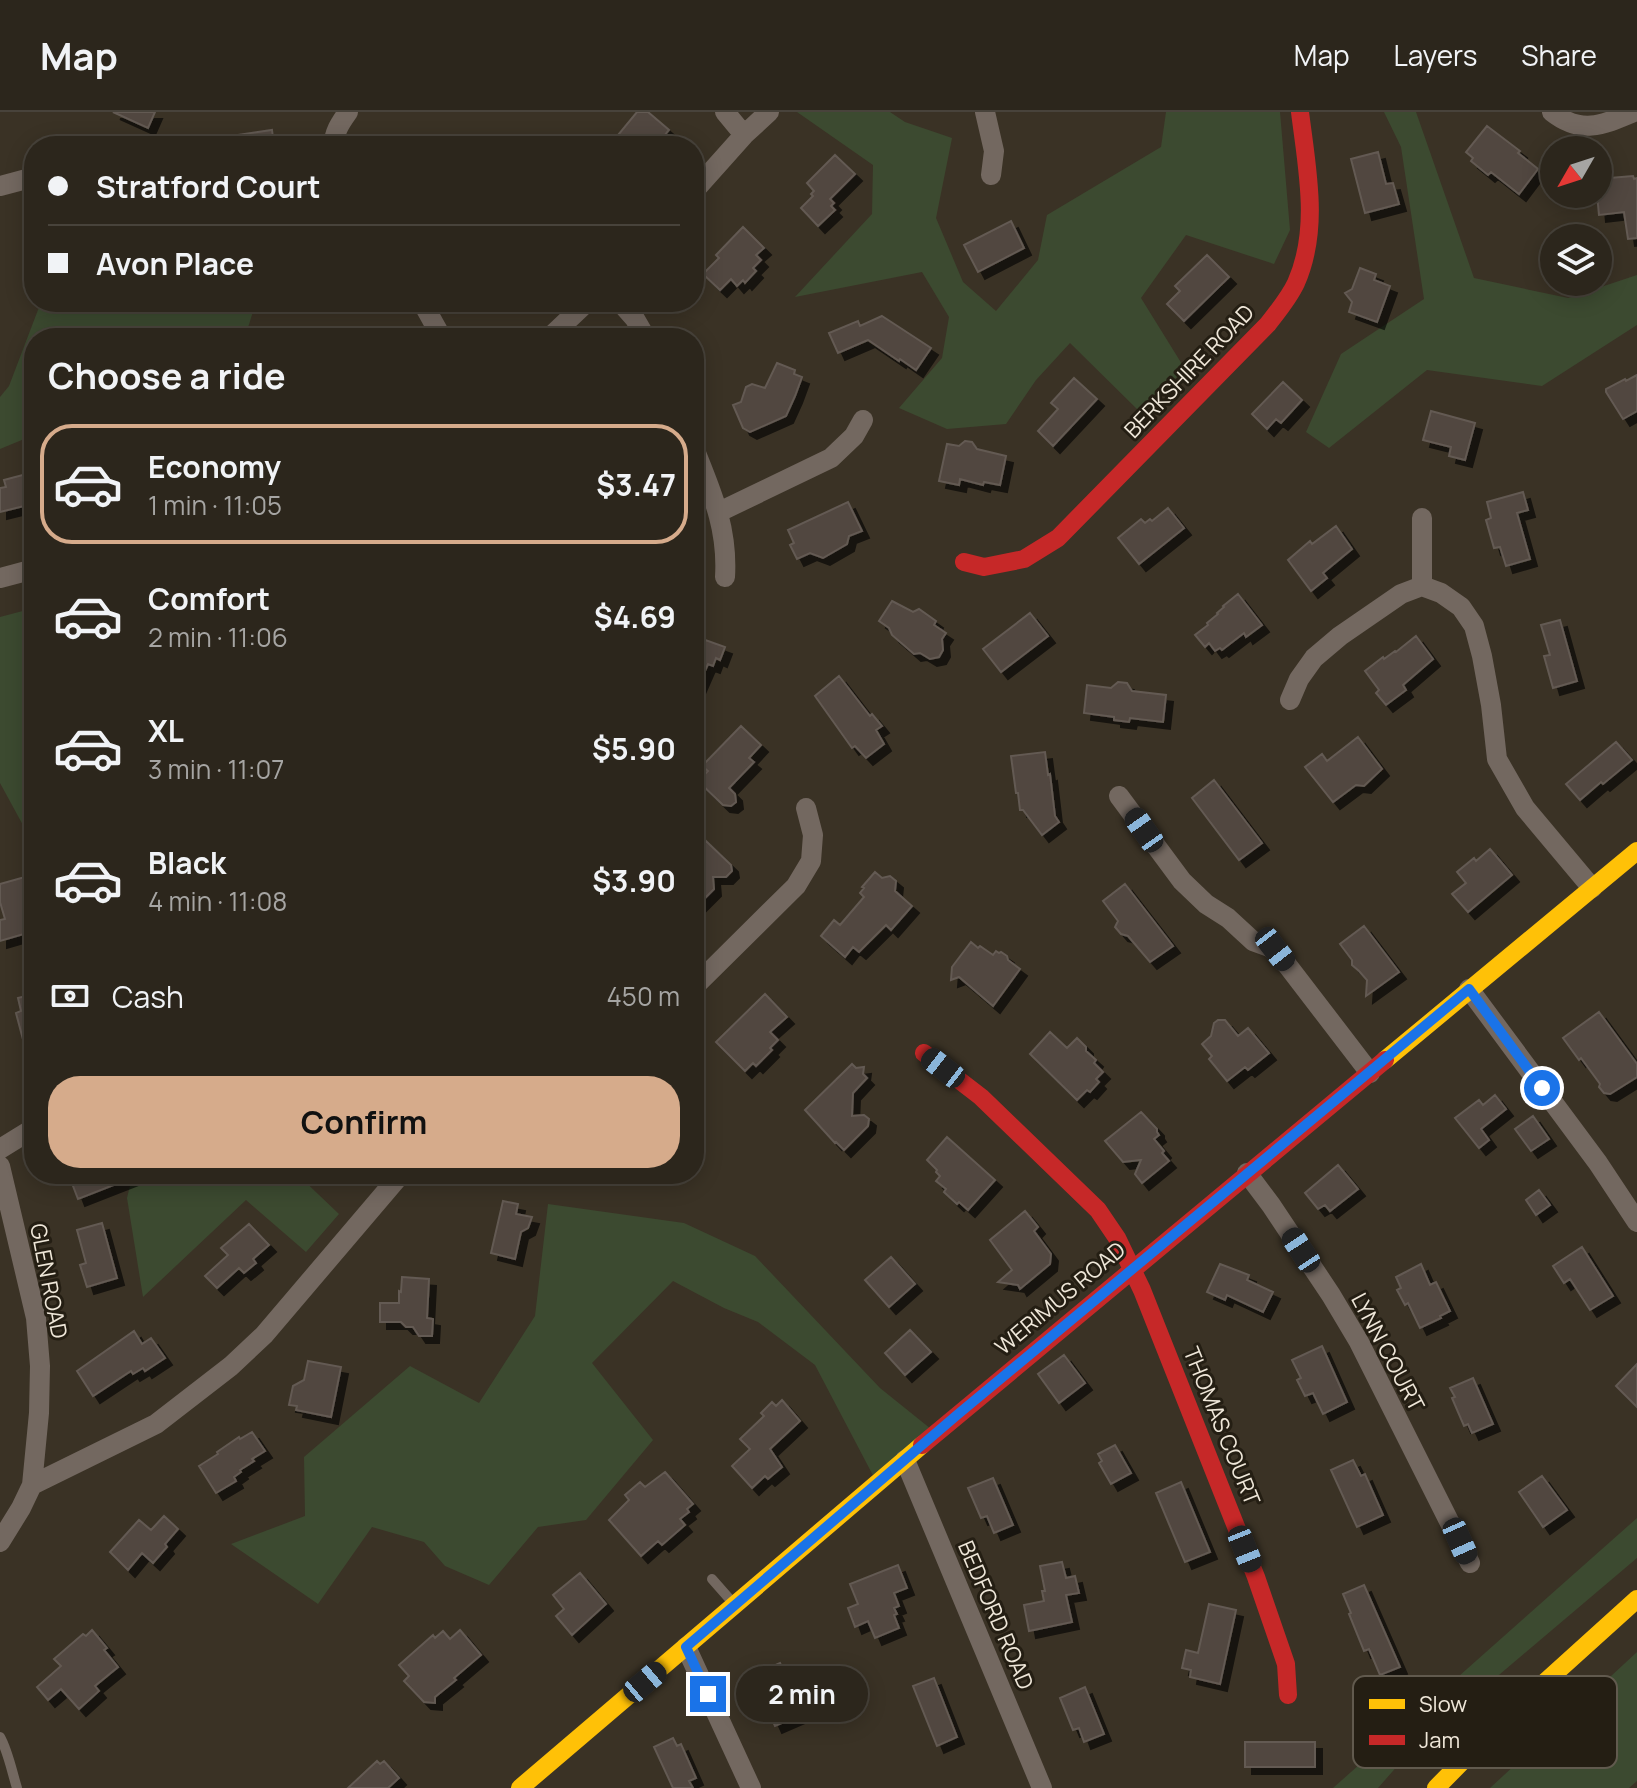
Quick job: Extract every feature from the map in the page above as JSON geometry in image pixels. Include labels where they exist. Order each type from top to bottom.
[{"type":"main road","name":"BERKSHIRE ROAD","points":[[964,562],[984,567],[1024,559],[1058,538],[1284,305],[1306,257],[1310,230],[1311,208],[1300,112]]},
{"type":"main road","name":"WERIMUS ROAD","points":[[520,1788],[1133,1268],[1637,851]]},
{"type":"main road","name":"THOMAS COURT","points":[[924,1053],[981,1097],[1098,1210],[1117,1238],[1133,1268],[1256,1577],[1286,1664],[1288,1695]]},
{"type":"main road","points":[[1552,1676],[1637,1599]]},
{"type":"main road","points":[[1436,1788],[1456,1768]]},
{"type":"street","points":[[335,136],[348,112]]},
{"type":"street","points":[[725,112],[744,135]]},
{"type":"street","points":[[704,180],[769,112]]},
{"type":"street","points":[[985,112],[994,151],[991,175]]},
{"type":"street","points":[[1552,112],[1563,121],[1583,127],[1606,124],[1634,112]]},
{"type":"street","points":[[0,186],[24,180]]},
{"type":"street","points":[[560,328],[576,312]]},
{"type":"street","points":[[719,512],[831,458],[854,436],[863,420]]},
{"type":"street","points":[[704,474],[719,512],[727,553],[725,577]]},
{"type":"street","points":[[1422,518],[1422,586]]},
{"type":"street","points":[[0,578],[24,572]]},
{"type":"street","points":[[1290,700],[1299,679],[1314,658],[1331,643],[1401,594],[1422,586],[1441,593],[1461,607],[1474,626],[1491,705],[1497,759],[1525,808],[1592,888]]},
{"type":"street","points":[[1119,796],[1182,881],[1253,941],[1275,949],[1370,1073]]},
{"type":"street","points":[[704,977],[796,886],[811,861],[813,835],[806,808]]},
{"type":"street","points":[[1469,989],[1598,1163],[1637,1222]]},
{"type":"street","points":[[0,1149],[24,1134]]},
{"type":"street","name":"GLEN ROAD","points":[[0,1166],[36,1318],[39,1350],[39,1413],[32,1485],[0,1542]]},
{"type":"street","name":"LYNN COURT","points":[[1247,1173],[1331,1295],[1359,1342],[1470,1563]]},
{"type":"street","points":[[32,1485],[156,1424],[231,1366],[264,1335],[392,1184]]},
{"type":"street","name":"BEDFORD ROAD","points":[[905,1460],[1042,1788]]},
{"type":"street","points":[[686,1647],[751,1788]]},
{"type":"lane","points":[[712,1579],[735,1605]]},
{"type":"lane","points":[[0,1737],[6,1747],[17,1788]]},
{"type":"green space","points":[[797,112],[890,112],[905,122],[952,138],[936,218],[963,282],[996,311],[1038,260],[1047,215],[1161,147],[1166,112],[1280,112],[1290,230],[1274,264],[1186,235],[1141,298],[1185,369],[1141,413],[1070,343],[1036,380],[1006,424],[947,429],[899,408],[942,358],[949,317],[922,272],[795,297],[872,214],[873,165]]},
{"type":"green space","points":[[1384,112],[1416,112],[1474,278],[1540,292],[1540,296],[1568,298],[1612,296],[1612,283],[1637,275],[1637,325],[1542,386],[1427,370],[1329,448],[1306,432],[1341,354],[1424,299],[1401,147]]},
{"type":"green space","points":[[37,312],[253,312],[248,328],[31,328]]},
{"type":"green space","points":[[24,347],[24,439],[0,449],[0,397],[9,386]]},
{"type":"green space","points":[[24,611],[24,827],[0,783],[0,617]]},
{"type":"green space","points":[[130,1184],[308,1184],[339,1214],[306,1252],[246,1200],[143,1297],[127,1198]]},
{"type":"green space","points":[[548,1204],[684,1223],[755,1256],[880,1388],[936,1433],[877,1483],[815,1365],[758,1322],[673,1281],[592,1363],[653,1440],[586,1520],[538,1527],[489,1585],[445,1566],[424,1542],[372,1527],[318,1604],[231,1544],[305,1516],[304,1457],[410,1366],[479,1403],[535,1316]]},
{"type":"green space","points":[[1637,1518],[1637,1558],[1498,1676],[1459,1676]]},
{"type":"green space","points":[[1637,1652],[1637,1781],[1629,1788],[1490,1788],[1512,1768],[1617,1768],[1617,1676],[1611,1676]]},
{"type":"green space","points":[[1356,1768],[1396,1768],[1378,1788],[1333,1788]]},
{"type":"building","points":[[113,112],[155,112],[148,128]]},
{"type":"building","points":[[637,112],[648,112],[669,130],[664,136],[617,136]]},
{"type":"building","points":[[1487,126],[1538,169],[1519,194],[1491,172],[1488,175],[1471,161],[1473,158],[1466,152]]},
{"type":"building","points":[[272,130],[273,136],[231,136]]},
{"type":"building","points":[[1378,152],[1386,184],[1393,183],[1399,204],[1365,213],[1351,159]]},
{"type":"building","points":[[835,155],[855,174],[830,199],[835,210],[818,226],[801,208],[813,196],[814,191],[807,183]]},
{"type":"building","points":[[1612,178],[1637,178],[1637,238],[1628,239],[1624,212],[1599,215],[1598,208],[1612,208]]},
{"type":"building","points":[[1011,221],[1024,248],[978,272],[964,245]]},
{"type":"building","points":[[743,227],[764,248],[756,255],[761,260],[753,268],[756,271],[745,283],[743,280],[737,286],[731,279],[720,290],[704,275],[719,258],[716,255]]},
{"type":"building","points":[[1207,255],[1229,277],[1184,321],[1167,304],[1180,291],[1175,286]]},
{"type":"building","points":[[1360,268],[1376,274],[1374,280],[1390,286],[1377,322],[1349,312],[1352,302],[1345,293],[1352,289]]},
{"type":"building","points":[[882,316],[931,348],[916,370],[868,340],[838,353],[829,333],[858,321],[860,326]]},
{"type":"building","points":[[777,363],[795,370],[794,374],[802,377],[795,396],[786,416],[750,432],[743,428],[733,405],[741,402],[746,387],[752,384],[765,388]]},
{"type":"building","points":[[1637,375],[1637,411],[1623,419],[1606,389]]},
{"type":"building","points":[[1074,378],[1097,399],[1053,446],[1038,431],[1058,409],[1051,403]]},
{"type":"building","points":[[1283,382],[1302,400],[1281,423],[1276,419],[1267,429],[1252,414]]},
{"type":"building","points":[[1431,411],[1475,423],[1465,460],[1449,456],[1451,447],[1423,440]]},
{"type":"building","points":[[965,441],[972,442],[977,449],[1006,456],[1000,485],[984,482],[983,485],[960,479],[959,485],[939,481],[947,444],[959,446]]},
{"type":"building","points":[[24,475],[24,506],[0,512],[0,488],[6,487],[4,480]]},
{"type":"building","points":[[1523,492],[1528,510],[1517,513],[1530,559],[1506,566],[1500,547],[1494,548],[1486,520],[1491,518],[1487,502]]},
{"type":"building","points":[[848,502],[862,531],[849,536],[847,544],[823,558],[810,553],[797,559],[790,545],[794,543],[788,530]]},
{"type":"building","points":[[1168,508],[1184,528],[1139,564],[1118,538],[1141,519],[1145,523],[1150,519],[1152,521]]},
{"type":"building","points":[[1336,526],[1352,549],[1323,573],[1327,578],[1311,591],[1288,560],[1310,541],[1312,544]]},
{"type":"building","points":[[1238,594],[1262,625],[1246,637],[1244,633],[1222,650],[1215,651],[1209,643],[1205,647],[1195,635]]},
{"type":"building","points":[[892,601],[913,612],[919,609],[936,621],[934,625],[946,633],[939,657],[930,659],[920,653],[914,654],[879,621]]},
{"type":"building","points":[[1030,613],[1048,636],[1001,672],[983,649]]},
{"type":"building","points":[[1560,620],[1577,681],[1553,688],[1544,656],[1550,655],[1541,625]]},
{"type":"building","points":[[1416,636],[1433,659],[1403,685],[1406,690],[1386,705],[1365,671]]},
{"type":"building","points":[[704,640],[725,647],[720,660],[716,658],[713,666],[708,664],[704,673]]},
{"type":"building","points":[[839,676],[870,716],[872,714],[882,726],[876,730],[884,744],[866,758],[855,746],[852,748],[815,696]]},
{"type":"building","points":[[1118,682],[1127,683],[1132,691],[1166,695],[1163,722],[1130,718],[1129,722],[1084,713],[1087,685],[1111,688]]},
{"type":"building","points":[[741,726],[761,745],[749,758],[754,762],[729,788],[735,794],[736,802],[731,806],[723,805],[704,787],[704,775],[708,771],[704,764]]},
{"type":"building","points":[[1358,737],[1382,769],[1364,786],[1356,785],[1333,802],[1305,767],[1322,754],[1327,761]]},
{"type":"building","points":[[1616,742],[1632,760],[1580,800],[1566,784]]},
{"type":"building","points":[[1045,752],[1055,816],[1059,822],[1042,835],[1020,810],[1011,756]]},
{"type":"building","points":[[1214,780],[1262,843],[1239,860],[1192,798]]},
{"type":"building","points":[[706,841],[731,865],[732,871],[726,877],[713,877],[714,889],[704,899]]},
{"type":"building","points":[[1490,849],[1512,875],[1468,912],[1452,894],[1466,883],[1457,872]]},
{"type":"building","points":[[875,872],[882,878],[890,876],[896,881],[895,891],[912,906],[891,930],[886,925],[859,952],[853,947],[845,957],[821,936],[834,920],[840,925],[864,897],[860,893],[862,887]]},
{"type":"building","points":[[24,877],[24,934],[0,941],[0,920],[5,919],[0,902],[0,884]]},
{"type":"building","points":[[1125,884],[1173,946],[1150,962],[1128,936],[1115,927],[1118,921],[1103,901]]},
{"type":"building","points":[[1364,926],[1399,972],[1366,996],[1367,980],[1352,965],[1352,960],[1340,944]]},
{"type":"building","points":[[971,942],[993,955],[996,951],[1001,952],[1020,969],[993,1006],[959,977],[951,980],[952,967]]},
{"type":"building","points":[[765,994],[787,1017],[770,1032],[778,1040],[770,1048],[772,1050],[756,1066],[753,1063],[745,1071],[716,1042]]},
{"type":"building","points":[[24,996],[24,1043],[16,1013],[21,1011],[18,998]]},
{"type":"building","points":[[1599,1012],[1637,1064],[1637,1077],[1610,1094],[1604,1093],[1581,1058],[1579,1060],[1563,1038]]},
{"type":"building","points":[[1225,1020],[1238,1036],[1248,1028],[1269,1053],[1248,1070],[1245,1067],[1227,1081],[1209,1059],[1212,1056],[1202,1044],[1211,1036],[1214,1023]]},
{"type":"building","points":[[1050,1032],[1067,1048],[1077,1038],[1103,1072],[1090,1092],[1087,1090],[1077,1100],[1030,1054]]},
{"type":"building","points":[[852,1064],[856,1068],[864,1067],[863,1074],[867,1078],[853,1093],[852,1116],[864,1115],[869,1119],[868,1126],[844,1150],[805,1110]]},
{"type":"building","points":[[1495,1095],[1506,1109],[1481,1129],[1489,1140],[1479,1148],[1455,1118],[1479,1100],[1483,1105]]},
{"type":"building","points":[[1141,1112],[1157,1129],[1159,1135],[1154,1139],[1169,1161],[1142,1183],[1135,1174],[1141,1160],[1123,1162],[1105,1141]]},
{"type":"building","points":[[1533,1116],[1549,1139],[1531,1151],[1515,1129]]},
{"type":"building","points":[[947,1137],[995,1180],[968,1210],[944,1192],[946,1189],[936,1181],[940,1176],[937,1170],[927,1160]]},
{"type":"building","points":[[1338,1165],[1358,1189],[1330,1211],[1325,1205],[1318,1209],[1305,1193]]},
{"type":"building","points":[[72,1184],[116,1184],[78,1199]]},
{"type":"building","points":[[1539,1190],[1550,1205],[1536,1215],[1526,1200]]},
{"type":"building","points":[[503,1201],[518,1204],[516,1214],[532,1217],[528,1228],[521,1232],[515,1259],[491,1253]]},
{"type":"building","points":[[1025,1211],[1038,1227],[1034,1231],[1051,1254],[1050,1264],[1020,1289],[1018,1285],[998,1282],[1012,1270],[990,1240]]},
{"type":"building","points":[[102,1223],[117,1278],[87,1287],[80,1265],[86,1263],[77,1230]]},
{"type":"building","points":[[249,1224],[269,1245],[253,1259],[256,1263],[244,1273],[239,1268],[217,1288],[205,1276],[228,1255],[221,1248]]},
{"type":"building","points":[[1582,1247],[1613,1296],[1590,1310],[1570,1279],[1564,1283],[1553,1266]]},
{"type":"building","points":[[891,1257],[915,1284],[889,1307],[865,1280]]},
{"type":"building","points":[[1220,1264],[1249,1275],[1247,1280],[1273,1292],[1263,1312],[1227,1295],[1225,1300],[1207,1292]]},
{"type":"building","points":[[1421,1264],[1430,1285],[1436,1282],[1450,1311],[1420,1328],[1408,1303],[1405,1305],[1397,1290],[1401,1288],[1396,1277]]},
{"type":"building","points":[[402,1277],[429,1279],[427,1318],[433,1319],[432,1336],[419,1336],[413,1327],[406,1327],[401,1322],[380,1322],[380,1303],[399,1303]]},
{"type":"building","points":[[910,1330],[931,1352],[905,1375],[885,1353]]},
{"type":"building","points":[[134,1331],[142,1344],[151,1338],[165,1358],[145,1371],[143,1368],[133,1374],[131,1371],[93,1396],[77,1371]]},
{"type":"building","points":[[1322,1346],[1347,1402],[1323,1414],[1313,1393],[1305,1396],[1292,1360]]},
{"type":"building","points":[[1064,1355],[1085,1383],[1059,1403],[1038,1374]]},
{"type":"building","points":[[308,1361],[341,1367],[331,1417],[296,1410],[297,1406],[289,1405],[293,1386],[304,1380]]},
{"type":"building","points":[[1637,1364],[1637,1407],[1616,1386]]},
{"type":"building","points":[[1473,1378],[1493,1424],[1472,1433],[1468,1424],[1464,1426],[1450,1388]]},
{"type":"building","points":[[782,1400],[800,1421],[770,1449],[782,1467],[752,1488],[732,1466],[750,1449],[740,1439],[764,1416],[761,1413],[772,1402],[776,1406]]},
{"type":"building","points":[[252,1432],[265,1451],[240,1470],[234,1477],[236,1481],[216,1493],[199,1466],[239,1437]]},
{"type":"building","points":[[1115,1445],[1131,1473],[1111,1484],[1099,1463],[1102,1461],[1098,1454]]},
{"type":"building","points":[[1353,1460],[1361,1476],[1365,1474],[1383,1515],[1357,1527],[1331,1470]]},
{"type":"building","points":[[665,1472],[693,1504],[680,1519],[685,1525],[662,1545],[658,1541],[641,1556],[609,1520],[629,1500],[625,1495],[640,1482],[645,1487]]},
{"type":"building","points":[[1542,1476],[1567,1510],[1543,1527],[1519,1492]]},
{"type":"building","points":[[993,1478],[1013,1525],[994,1533],[987,1516],[981,1518],[968,1488]]},
{"type":"building","points":[[1181,1482],[1210,1552],[1185,1562],[1156,1493]]},
{"type":"building","points":[[164,1516],[178,1529],[153,1563],[142,1553],[128,1570],[110,1552],[139,1520],[151,1530]]},
{"type":"building","points":[[1062,1562],[1066,1578],[1075,1576],[1079,1593],[1066,1595],[1072,1622],[1029,1631],[1024,1605],[1044,1601],[1040,1566]]},
{"type":"building","points":[[898,1565],[907,1588],[894,1593],[899,1606],[894,1608],[897,1614],[894,1615],[899,1628],[875,1638],[868,1621],[855,1627],[848,1608],[858,1604],[850,1584]]},
{"type":"building","points":[[580,1573],[606,1604],[572,1635],[556,1616],[564,1609],[553,1595]]},
{"type":"building","points":[[1364,1585],[1400,1667],[1380,1675],[1369,1649],[1364,1651],[1343,1594]]},
{"type":"building","points":[[1209,1604],[1236,1610],[1220,1684],[1190,1677],[1191,1670],[1182,1668],[1186,1650],[1198,1653]]},
{"type":"building","points":[[92,1630],[118,1667],[95,1686],[99,1691],[79,1709],[61,1689],[48,1700],[37,1687],[61,1666],[54,1659]]},
{"type":"building","points":[[460,1630],[481,1655],[435,1697],[435,1703],[424,1702],[404,1681],[409,1676],[399,1665],[433,1635],[435,1638],[443,1631],[450,1639]]},
{"type":"building","points":[[780,1663],[798,1716],[775,1726],[752,1675]]},
{"type":"building","points":[[934,1678],[957,1737],[937,1746],[913,1686]]},
{"type":"building","points":[[1085,1687],[1104,1734],[1084,1742],[1079,1728],[1073,1730],[1060,1698]]},
{"type":"building","points":[[673,1738],[677,1746],[681,1744],[696,1778],[689,1781],[693,1788],[673,1788],[654,1747]]},
{"type":"building","points":[[1245,1742],[1315,1742],[1315,1767],[1245,1767]]},
{"type":"building","points":[[377,1761],[380,1764],[384,1761],[399,1778],[388,1788],[348,1788]]},
{"type":"traffic: slow","points":[[1385,1060],[1637,851]]},
{"type":"traffic: slow","points":[[520,1788],[922,1445]]},
{"type":"traffic: slow","points":[[1552,1676],[1637,1599]]},
{"type":"traffic: slow","points":[[1436,1788],[1456,1768]]},
{"type":"traffic: jam","points":[[964,562],[984,567],[1024,559],[1058,538],[1268,324],[1296,283],[1308,242],[1310,199],[1300,112]]},
{"type":"traffic: jam","points":[[924,1053],[981,1097],[1098,1210],[1117,1238],[1142,1290],[1256,1577],[1286,1664],[1288,1695]]},
{"type":"traffic: jam","points":[[922,1445],[1385,1060]]},
{"type":"route","points":[[708,1694],[686,1647],[957,1415],[1469,989],[1542,1088]]}]
